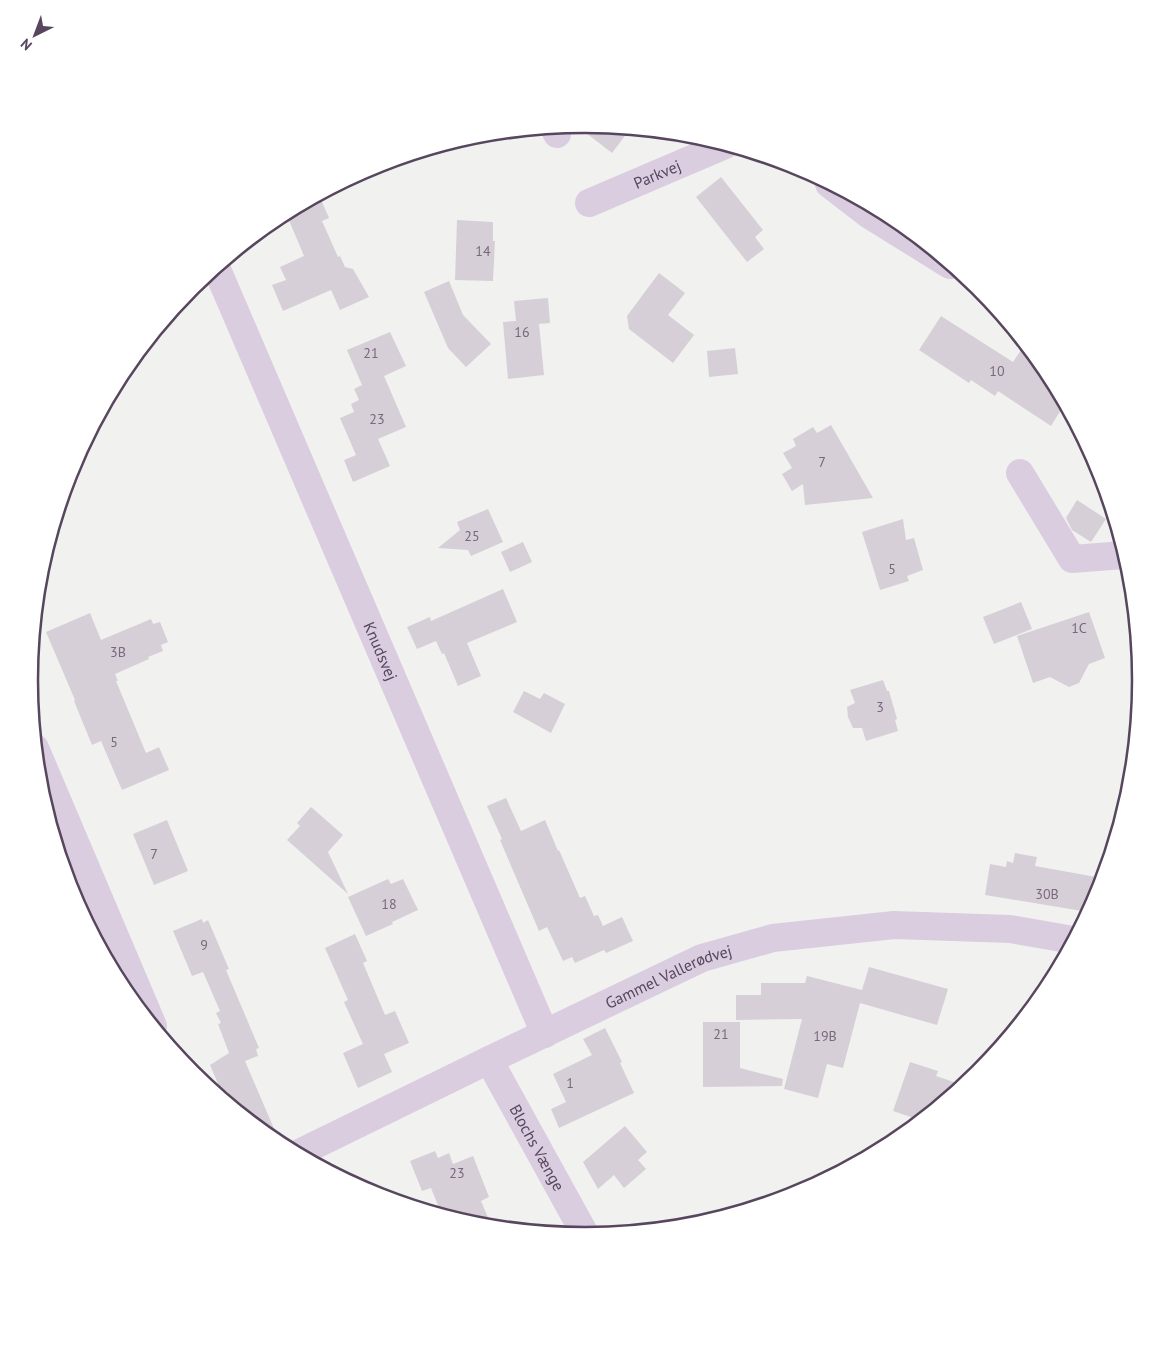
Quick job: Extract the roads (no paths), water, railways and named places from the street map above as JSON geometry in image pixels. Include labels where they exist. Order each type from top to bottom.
[{"type":"street","name":"Parkvej","points":[[589,203],[715,149]]},
{"type":"street","points":[[863,210],[892,229]]},
{"type":"street","name":"Knudsvej","points":[[219,274],[545,1034]]},
{"type":"street","points":[[1020,473],[1072,559],[1117,556]]},
{"type":"street","points":[[46,773],[142,1001]]},
{"type":"street","name":"Gammel Vallerødvej","points":[[305,1150],[702,958],[773,938],[894,925],[1010,929],[1066,939]]},
{"type":"street","name":"Blochs Vænge","points":[[489,1060],[582,1228]]}]
